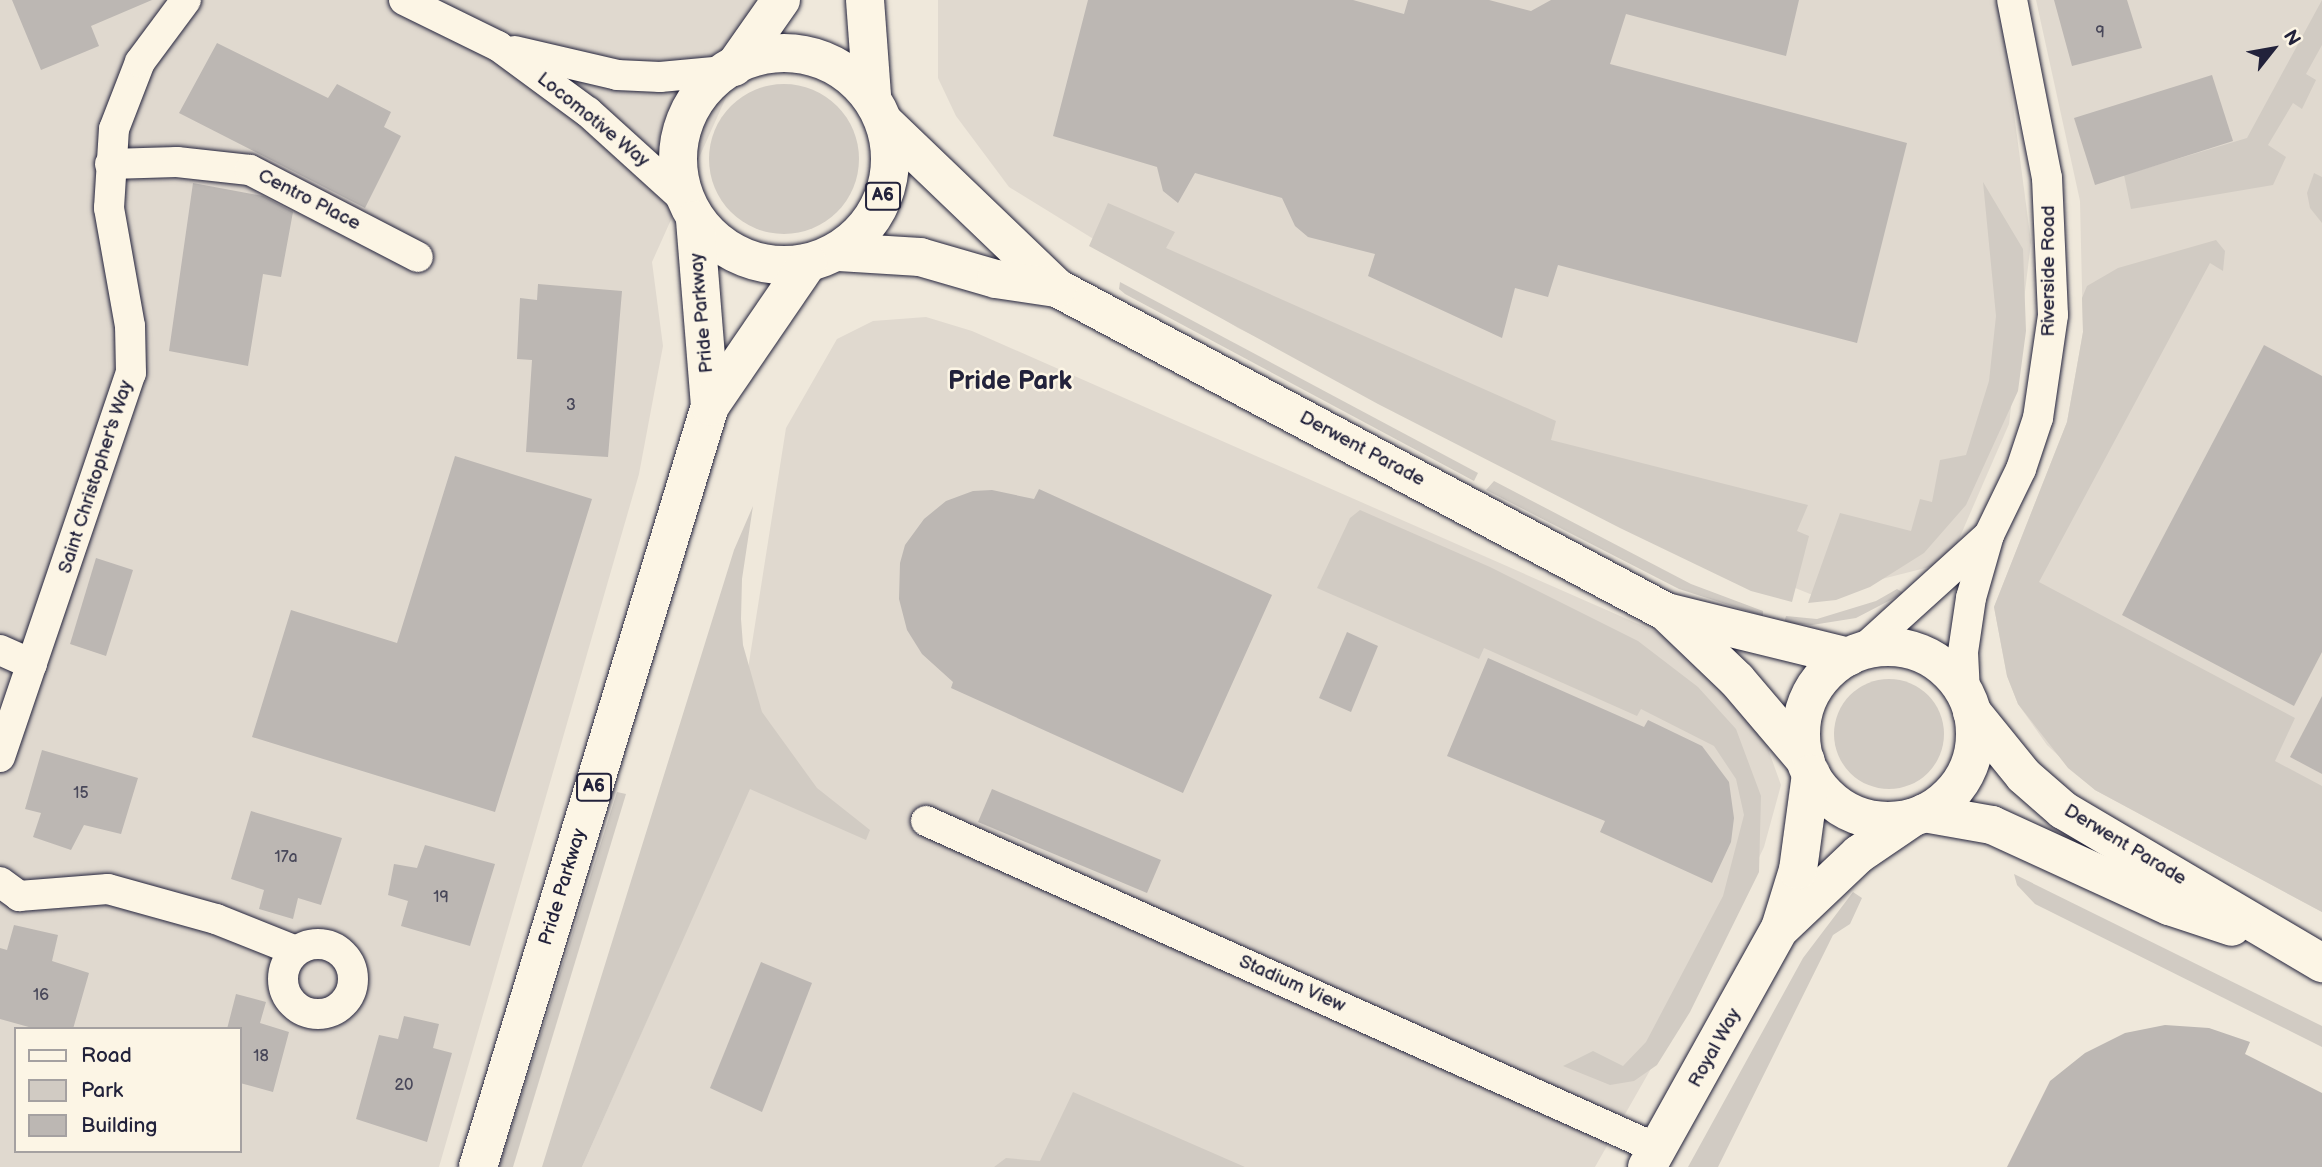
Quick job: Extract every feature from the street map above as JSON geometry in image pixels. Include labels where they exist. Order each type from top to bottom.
[{"type":"street","name":"Saint Christopher's Way","points":[[0,757],[131,373],[130,326],[109,208],[114,129],[130,84],[153,39],[186,0]]},
{"type":"street","name":"Locomotive Way","points":[[404,0],[498,46],[588,112],[690,210]]},
{"type":"street","name":"A6","points":[[690,210],[677,162],[682,124],[695,101],[730,69],[781,0]]},
{"type":"street","name":"A6","points":[[823,257],[867,226],[884,195],[890,170],[865,0]]},
{"type":"street","name":"Riverside Road","points":[[1969,703],[1966,621],[1989,534],[2021,469],[2038,418],[2053,315],[2047,178],[2012,0]]},
{"type":"street","name":"Locomotive Way","points":[[498,46],[617,75],[660,77],[730,69]]},
{"type":"street","name":"A6","points":[[730,69],[779,52],[816,57],[840,68],[879,109]]},
{"type":"street","name":"Derwent Parade","points":[[879,109],[1057,288],[1666,612],[1855,654]]},
{"type":"street","name":"Centro Place","points":[[110,164],[177,162],[250,170],[418,257]]},
{"type":"street","points":[[690,210],[724,247],[748,258],[774,265],[823,257]]},
{"type":"street","name":"Pride Parkway","points":[[690,210],[710,406]]},
{"type":"street","name":"Derwent Parade","points":[[823,257],[920,257],[996,279],[1057,288]]},
{"type":"street","name":"Pride Parkway","points":[[478,1167],[710,406],[823,257]]},
{"type":"street","name":"Riverside Road","points":[[1855,654],[1989,534]]},
{"type":"street","name":"Derwent Parade","points":[[1666,612],[1737,680],[1808,767]]},
{"type":"street","points":[[1895,648],[1919,653],[1941,665],[1969,703],[1974,749],[1967,772],[1945,800],[1918,815],[1889,821],[1854,814],[1833,801],[1808,767],[1802,725],[1808,701],[1820,680],[1855,654],[1895,648]]},
{"type":"street","points":[[0,650],[32,664]]},
{"type":"street","name":"Derwent Parade","points":[[1969,703],[2024,776],[2063,810],[2311,957]]},
{"type":"street","name":"Royal Way","points":[[1653,1158],[1780,928],[1798,870],[1808,767]]},
{"type":"street","name":"Derwent Parade","points":[[1918,815],[1992,825],[2169,906],[2311,957]]},
{"type":"street","name":"Royal Way","points":[[1780,928],[1859,854],[1918,815]]},
{"type":"street","name":"Stadium View","points":[[926,821],[1653,1158]]},
{"type":"street","points":[[0,883],[19,896],[108,889],[216,919],[296,951]]},
{"type":"shaded area","points":[[0,0],[770,0],[652,262],[663,346],[639,474],[439,1167],[0,1167]]},
{"type":"shaded area","points":[[938,0],[1999,0],[2031,242],[2009,424],[1949,562],[1815,596],[1638,524],[1238,328],[1009,187],[956,116],[938,78]]},
{"type":"shaded area","points":[[2036,0],[2322,0],[2322,912],[2095,790],[2047,745],[2018,704],[2007,676],[1994,607],[2067,422],[2083,332],[2080,201]]},
{"type":"shaded area","points":[[926,317],[972,331],[1668,637],[1746,710],[1767,746],[1781,785],[1764,847],[1698,986],[1595,1167],[582,1167],[718,859],[786,428],[837,339],[873,321]]},
{"type":"green space","points":[[2322,0],[2322,45],[2306,74],[2316,80],[2302,109],[2293,103],[2268,145],[2286,157],[2273,185],[2131,209],[2124,175],[2247,138]]},
{"type":"green space","points":[[784,84],[813,89],[837,106],[854,130],[859,159],[854,188],[837,212],[813,229],[784,234],[755,229],[731,212],[714,188],[709,159],[714,130],[731,106],[755,89]]},
{"type":"green space","points":[[2314,173],[2322,177],[2322,223],[2310,208],[2307,193]]},
{"type":"green space","points":[[1983,182],[2023,249],[2026,331],[2018,391],[1966,505],[1924,553],[1870,587],[1836,600],[1808,603],[1840,513],[1911,531],[1920,499],[1932,502],[1940,460],[1966,455],[1989,381],[1996,316]]},
{"type":"green space","points":[[1108,203],[1175,232],[1166,248],[1556,421],[1551,440],[1808,505],[1797,531],[1809,536],[1792,602],[1751,591],[1620,528],[1378,404],[1089,246]]},
{"type":"green space","points":[[2216,240],[2225,251],[2223,271],[2210,263],[2039,582],[2295,718],[2275,761],[2322,786],[2322,912],[2095,790],[2068,768],[2018,704],[2007,676],[1994,607],[2067,422],[2083,332],[2082,298],[2087,286],[2118,268]]},
{"type":"green space","points":[[1120,282],[1478,473],[1474,481],[1125,294],[1119,289]]},
{"type":"green space","points":[[1494,481],[1691,584],[1763,611],[1763,616],[1679,589],[1486,490]]},
{"type":"green space","points":[[753,506],[742,579],[741,619],[743,645],[762,712],[817,788],[870,830],[866,840],[750,789],[582,1167],[542,1167],[734,550]]},
{"type":"green space","points":[[1360,510],[1490,567],[1638,641],[1698,687],[1736,729],[1761,796],[1759,872],[1690,1012],[1657,1065],[1634,1081],[1610,1085],[1563,1066],[1593,1051],[1623,1066],[1646,1042],[1723,896],[1744,815],[1736,779],[1714,746],[1641,709],[1637,716],[1484,648],[1479,659],[1317,588],[1350,518]]},
{"type":"green space","points":[[1897,589],[1904,593],[1856,618],[1812,625],[1784,623],[1786,616],[1817,619],[1876,601]]},
{"type":"green space","points":[[1889,679],[1910,684],[1928,695],[1939,713],[1944,734],[1939,755],[1928,773],[1910,784],[1889,789],[1868,784],[1850,773],[1839,755],[1834,734],[1839,713],[1850,695],[1868,684]]},
{"type":"green space","points":[[617,792],[626,794],[513,1167],[499,1167]]},
{"type":"green space","points":[[2014,874],[2322,1026],[2322,1047],[2035,904],[2017,885]]},
{"type":"green space","points":[[1853,892],[1862,898],[1850,924],[1833,935],[1718,1167],[1688,1167],[1803,958]]},
{"type":"green space","points":[[1073,1092],[1245,1167],[994,1167],[1006,1158],[1040,1161]]},
{"type":"building","points":[[12,0],[152,0],[91,26],[99,46],[41,70]]},
{"type":"building","points":[[1088,0],[1353,0],[1404,14],[1408,0],[1489,0],[1531,11],[1551,0],[1799,0],[1786,56],[1626,14],[1610,64],[1907,143],[1857,343],[1558,265],[1548,297],[1515,288],[1502,338],[1368,276],[1375,254],[1308,237],[1295,226],[1282,198],[1195,173],[1178,203],[1163,191],[1157,167],[1053,136]]},
{"type":"building","points":[[2054,0],[2127,0],[2142,48],[2072,66]]},
{"type":"building","points":[[217,43],[328,98],[337,84],[391,112],[384,127],[401,136],[365,208],[179,113]]},
{"type":"building","points":[[2212,75],[2233,141],[2095,185],[2074,118]]},
{"type":"building","points":[[193,183],[263,196],[293,212],[281,277],[263,274],[248,366],[169,351]]},
{"type":"building","points":[[538,284],[622,291],[608,457],[526,452],[532,360],[517,359],[520,298],[537,300]]},
{"type":"building","points":[[2264,345],[2322,376],[2322,652],[2294,706],[2122,615]]},
{"type":"building","points":[[455,456],[592,499],[495,812],[252,737],[291,610],[397,643]]},
{"type":"building","points":[[1039,489],[1272,595],[1183,793],[951,688],[953,682],[922,654],[907,630],[899,599],[900,563],[905,545],[924,519],[946,501],[973,491],[992,490],[1034,499]]},
{"type":"building","points":[[96,558],[133,570],[106,656],[70,644]]},
{"type":"building","points":[[1347,632],[1378,646],[1351,712],[1319,698]]},
{"type":"building","points":[[1488,658],[1644,727],[1648,720],[1702,746],[1729,782],[1734,818],[1731,842],[1712,883],[1600,832],[1605,821],[1447,756]]},
{"type":"building","points":[[2322,696],[2322,774],[2290,757]]},
{"type":"building","points":[[42,750],[138,778],[121,834],[84,825],[71,850],[33,837],[41,813],[25,809]]},
{"type":"building","points":[[992,789],[1161,860],[1147,893],[978,822]]},
{"type":"building","points":[[251,811],[342,838],[321,905],[298,898],[293,919],[259,909],[264,890],[231,879]]},
{"type":"building","points":[[425,845],[495,864],[470,946],[401,926],[408,901],[388,895],[394,864],[417,868]]},
{"type":"building","points":[[14,925],[58,935],[52,961],[89,973],[74,1027],[29,1027],[0,1019],[0,948],[7,950]]},
{"type":"building","points":[[761,962],[812,983],[762,1112],[710,1088]]},
{"type":"building","points":[[236,994],[266,1002],[260,1023],[289,1032],[273,1092],[242,1084],[242,1027],[228,1027]]},
{"type":"building","points":[[404,1016],[439,1024],[433,1048],[452,1053],[427,1142],[356,1119],[379,1035],[398,1039]]},
{"type":"building","points":[[2165,1025],[2209,1028],[2250,1042],[2245,1054],[2322,1093],[2322,1167],[2007,1167],[2050,1081],[2085,1053],[2125,1033]]},
{"type":"district","name":"Pride Park","points":[[1010,382]]}]
